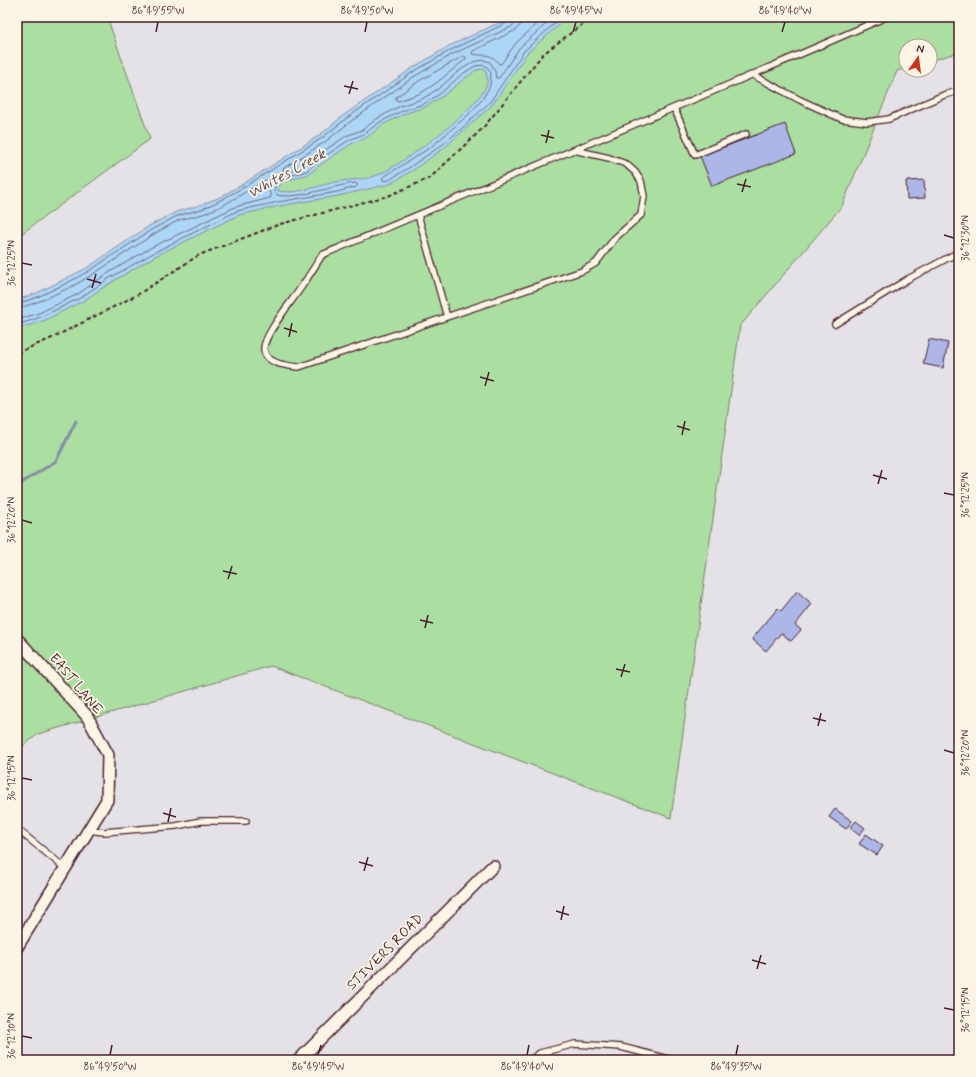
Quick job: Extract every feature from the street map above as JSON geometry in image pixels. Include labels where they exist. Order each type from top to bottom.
[{"type":"street","name":"EAST LANE","points":[[17,639],[87,716],[108,755],[107,800],[88,830]]},
{"type":"street","points":[[17,947],[88,830]]},
{"type":"street","name":"STIVERS ROAD","points":[[298,1060],[493,866]]},
{"type":"lane","points":[[574,150],[609,158],[626,164],[634,172],[640,182],[644,196],[641,215],[615,238],[596,263],[582,271],[299,367],[279,364],[267,355],[264,349],[269,333],[322,255],[753,75],[886,17]]},
{"type":"lane","points":[[753,75],[800,100],[842,119],[867,122],[889,119],[944,95],[959,91]]},
{"type":"lane","points":[[674,108],[695,155],[746,134]]},
{"type":"lane","points":[[418,215],[447,317]]},
{"type":"lane","points":[[835,324],[908,279],[959,252]]},
{"type":"lane","points":[[88,830],[104,832],[125,831],[176,826],[201,821],[246,821]]},
{"type":"lane","points":[[17,829],[65,868]]},
{"type":"lane","points":[[530,1060],[540,1052],[575,1044],[621,1047],[668,1059]]},
{"type":"path","points":[[17,353],[52,338],[137,295],[199,255],[280,224],[388,196],[430,178],[483,128],[543,54],[592,17]]},
{"type":"green space","points":[[17,17],[107,17],[150,139],[17,237]]},
{"type":"green space","points":[[544,17],[959,17],[959,52],[938,59],[938,38],[898,38],[898,71],[842,206],[740,326],[671,818],[271,666],[38,734],[17,751],[17,329],[54,315],[87,297]]},
{"type":"water","name":"Whites Creek","points":[[511,17],[568,17],[527,53],[493,104],[444,148],[390,184],[338,196],[279,206],[239,215],[157,255],[83,301],[43,321],[17,329],[17,300],[37,293],[87,268],[149,226],[176,212],[218,198],[243,184],[320,135],[344,115],[411,69],[449,46]],"holes":[[[484,69],[487,76],[487,84],[481,95],[470,108],[455,122],[419,150],[387,170],[367,178],[333,182],[310,189],[294,192],[278,191],[279,186],[283,182],[309,174],[351,144],[366,138],[382,125],[404,114],[425,107],[443,96],[476,70]]]},
{"type":"building","points":[[785,124],[796,154],[712,186],[700,156]]},
{"type":"building","points":[[924,180],[925,198],[907,199],[906,181]]},
{"type":"building","points":[[929,339],[948,343],[943,368],[923,364]]},
{"type":"building","points":[[797,591],[812,604],[795,625],[801,630],[791,641],[781,633],[766,651],[752,639],[778,608],[781,611]]},
{"type":"building","points":[[835,809],[852,821],[846,829],[829,817]]},
{"type":"building","points":[[856,821],[865,828],[859,835],[850,828]]},
{"type":"building","points":[[866,834],[883,846],[877,855],[859,844]]},
{"type":"waterway","points":[[17,486],[56,461],[76,421]]}]
